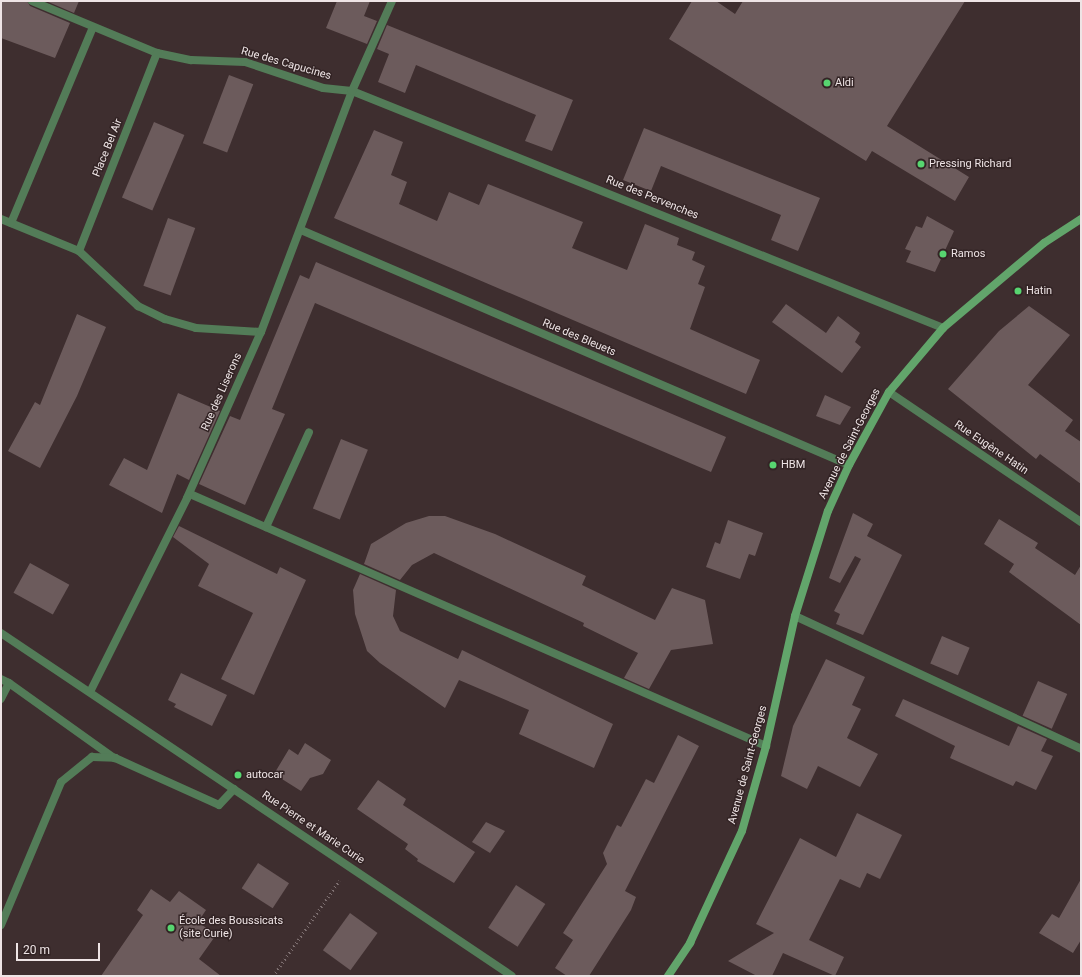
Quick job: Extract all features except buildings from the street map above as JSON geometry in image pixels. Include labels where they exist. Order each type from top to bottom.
[{"type":"main road","name":"Avenue de Saint-Georges","points":[[668,976],[690,943],[723,877],[742,831],[766,746],[795,616],[828,511],[850,465],[889,392],[944,328],[1044,243],[1081,219]]},
{"type":"street","name":"Rue des Capucines","points":[[32,1],[158,53],[191,60],[245,62],[322,88],[352,92]]},
{"type":"street","name":"Rue des Liserons","points":[[90,692],[190,494],[261,332],[301,230],[352,92],[392,1]]},
{"type":"street","points":[[11,223],[93,27]]},
{"type":"street","name":"Place Bel Air","points":[[79,251],[158,53]]},
{"type":"street","name":"Rue des Pervenches","points":[[352,92],[910,312],[944,328]]},
{"type":"street","points":[[1,219],[79,251],[138,306],[165,319],[196,328],[261,332]]},
{"type":"street","name":"Rue des Bleuets","points":[[301,230],[850,465]]},
{"type":"street","name":"Rue Eugène Hatin","points":[[889,392],[1081,522]]},
{"type":"street","points":[[266,527],[309,432]]},
{"type":"street","points":[[190,494],[266,527],[332,553],[445,608],[766,746]]},
{"type":"street","points":[[795,616],[1081,749]]},
{"type":"street","name":"Rue Pierre et Marie Curie","points":[[1,633],[512,976]]},
{"type":"street","points":[[1,679],[9,683],[115,758],[219,805],[234,789]]},
{"type":"street","points":[[1,699],[9,683]]},
{"type":"street","points":[[1,925],[61,782],[92,757],[115,758]]},
{"type":"path","points":[[273,976],[349,866]]},
{"type":"place","name":"Aldi","points":[[827,83]]},
{"type":"place","name":"Pressing Richard","points":[[921,164]]},
{"type":"place","name":"Ramos","points":[[943,254]]},
{"type":"place","name":"Hatin","points":[[1018,291]]},
{"type":"place","name":"HBM","points":[[773,465]]},
{"type":"place","name":"autocar","points":[[238,775]]},
{"type":"place","name":"École des Boussicats (site Curie)","points":[[171,928]]}]
